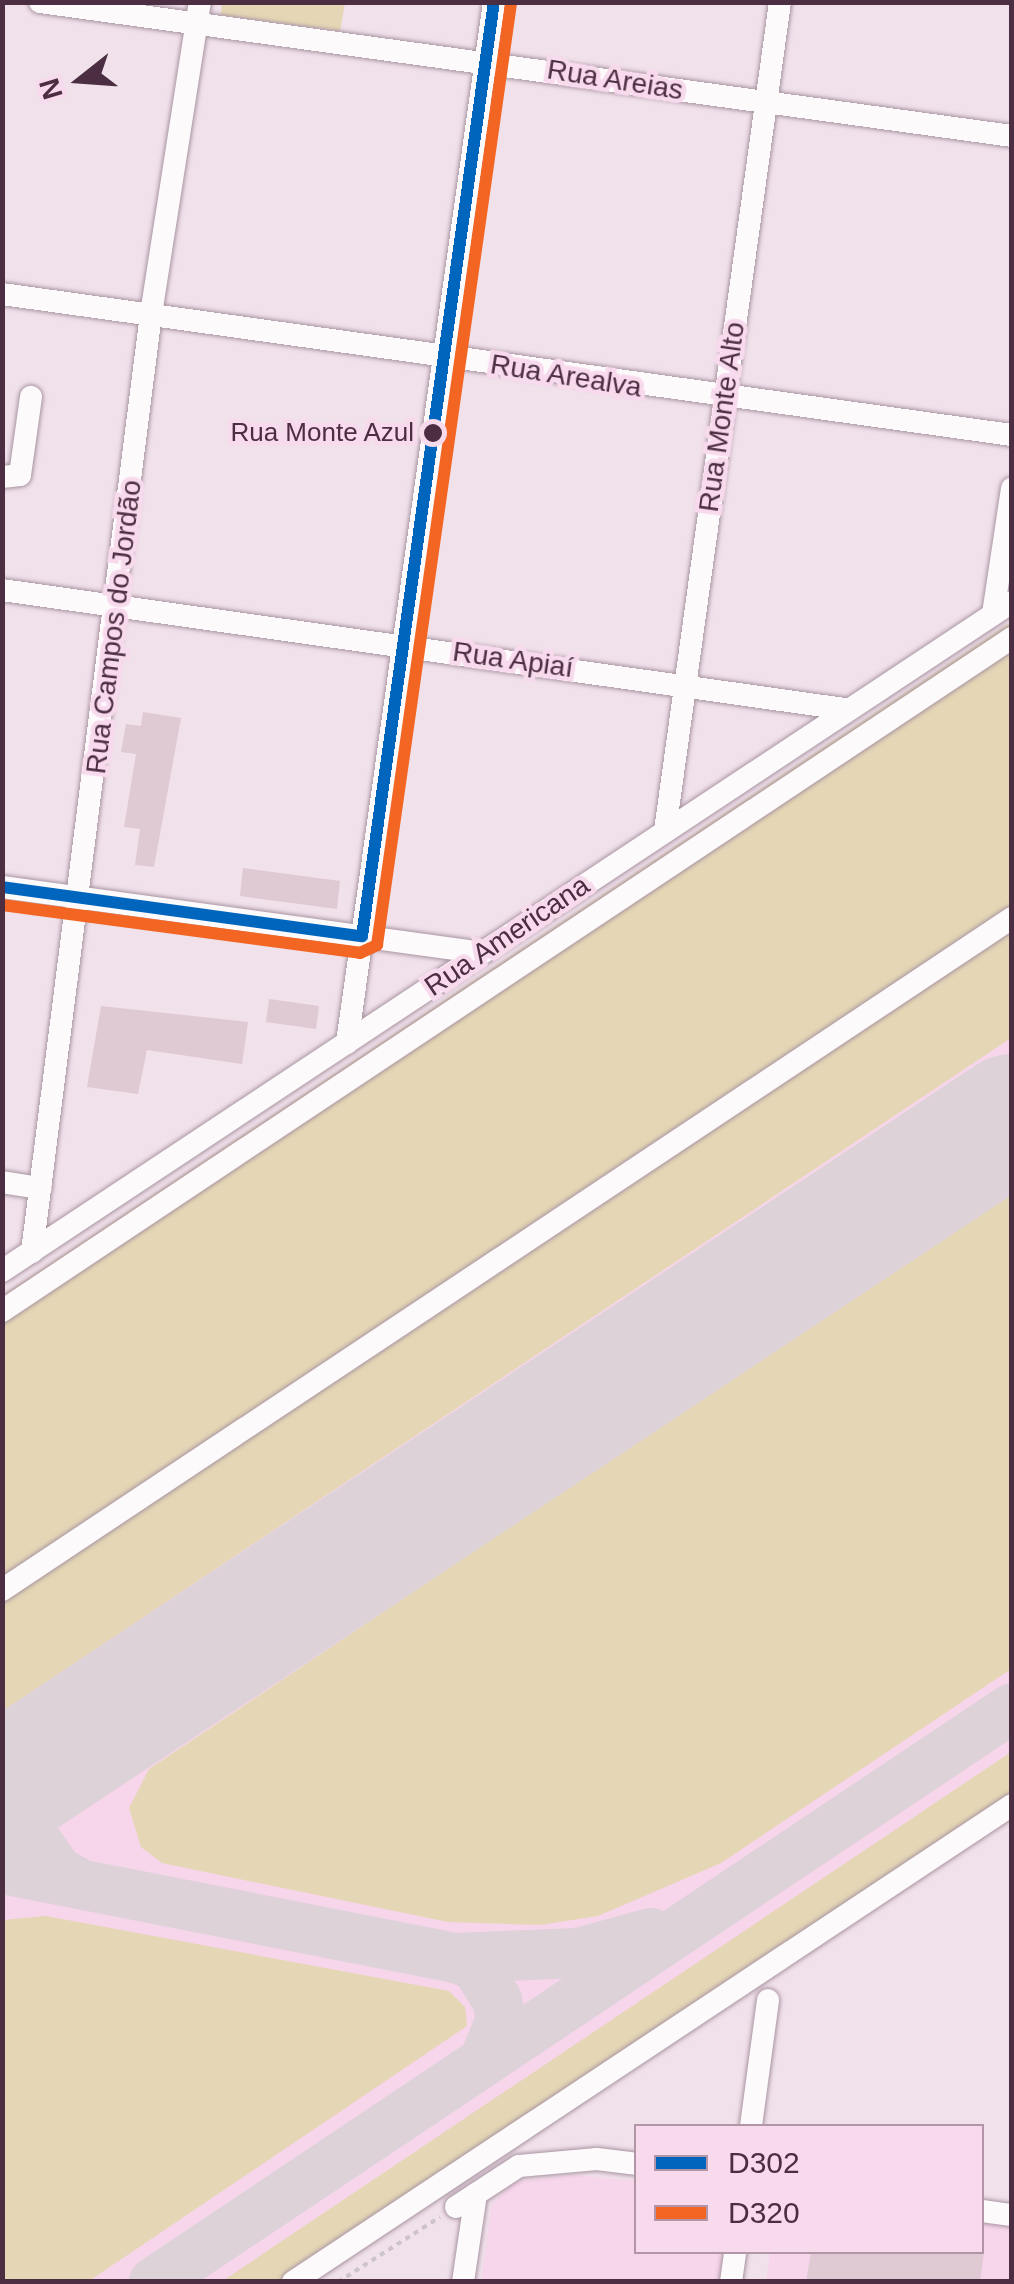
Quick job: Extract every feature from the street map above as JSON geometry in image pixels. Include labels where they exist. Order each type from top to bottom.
[{"type":"street","name":"Rua Areias","points":[[40,2],[198,13],[766,104],[1012,136]]},
{"type":"street","points":[[347,1043],[399,644],[494,2]]},
{"type":"street","name":"Rua Monte Alto","points":[[665,831],[780,2]]},
{"type":"street","name":"Rua Campos do Jordão","points":[[32,1252],[82,898],[151,314],[198,13]]},
{"type":"street","name":"Rua Arealva","points":[[2,294],[724,400],[1012,435]]},
{"type":"street","points":[[2,477],[20,475],[31,397]]},
{"type":"street","points":[[1002,608],[1012,488]]},
{"type":"street","name":"Rua Apiaí","points":[[2,590],[686,684],[844,710]]},
{"type":"street","name":"Rua Americana","points":[[2,1272],[1002,608]]},
{"type":"street","points":[[2,1311],[1012,638]]},
{"type":"street","points":[[2,887],[482,953]]},
{"type":"street","points":[[2,1590],[1012,918]]},
{"type":"street","points":[[2,1182],[42,1188]]},
{"type":"street","points":[[293,2282],[1012,1805]]},
{"type":"street","points":[[752,2124],[768,2000]]},
{"type":"street","points":[[463,2282],[466,2200],[519,2166],[597,2159],[634,2164]]},
{"type":"street","points":[[984,2211],[1012,2215]]},
{"type":"street","points":[[732,2282],[735,2254]]},
{"type":"path","points":[[338,2282],[466,2200]]},
{"type":"shaded area","points":[[222,2],[345,3],[340,31],[221,15]]},
{"type":"shaded area","points":[[1011,622],[1011,1816],[315,2281],[3,2282],[3,1295]]},
{"type":"shaded area","points":[[1011,622],[1011,1038],[3,1711],[3,1295]]},
{"type":"shaded area","points":[[1011,1192],[1011,1669],[721,1863],[598,1916],[540,1925],[448,1922],[162,1863],[141,1847],[129,1808],[149,1769]]},
{"type":"shaded area","points":[[1011,1752],[1011,1816],[315,2281],[221,2282]]},
{"type":"shaded area","points":[[46,1916],[449,1991],[465,2007],[467,2026],[89,2281],[3,2281],[3,1920]]},
{"type":"shaded area","points":[[573,2175],[634,2181],[634,2254],[724,2254],[720,2281],[481,2282],[492,2204],[514,2182]]},
{"type":"shaded area","points":[[984,2220],[1011,2224],[1011,2281],[766,2282],[770,2254],[984,2254]]},
{"type":"building","points":[[143,712],[181,718],[154,867],[135,865],[140,829],[124,827],[136,754],[121,752],[126,724],[141,726]]},
{"type":"building","points":[[243,868],[340,881],[337,909],[240,896]]},
{"type":"building","points":[[269,999],[319,1006],[316,1029],[266,1022]]},
{"type":"building","points":[[101,1006],[248,1022],[242,1064],[147,1050],[138,1094],[87,1087]]},
{"type":"building","points":[[811,2254],[984,2254],[980,2282],[806,2282]]},
{"type":"taxiway","points":[[154,2282],[1012,1708]]},
{"type":"taxiway","points":[[49,1757],[28,1802],[29,1829],[57,1871],[80,1884]]},
{"type":"taxiway","points":[[2,1869],[455,1958],[578,1953],[651,1933]]},
{"type":"taxiway","points":[[455,1958],[475,1965],[497,2000],[501,2019],[484,2061]]},
{"type":"runway","points":[[2,1788],[1012,1118]]},
{"type":"transit line","name":"D302","points":[[2,887],[362,936],[494,2]]},
{"type":"transit line","name":"D320","points":[[2,905],[360,953],[377,945],[511,4]]},
{"type":"place","name":"Rua Monte Azul","points":[[433,433]]}]
